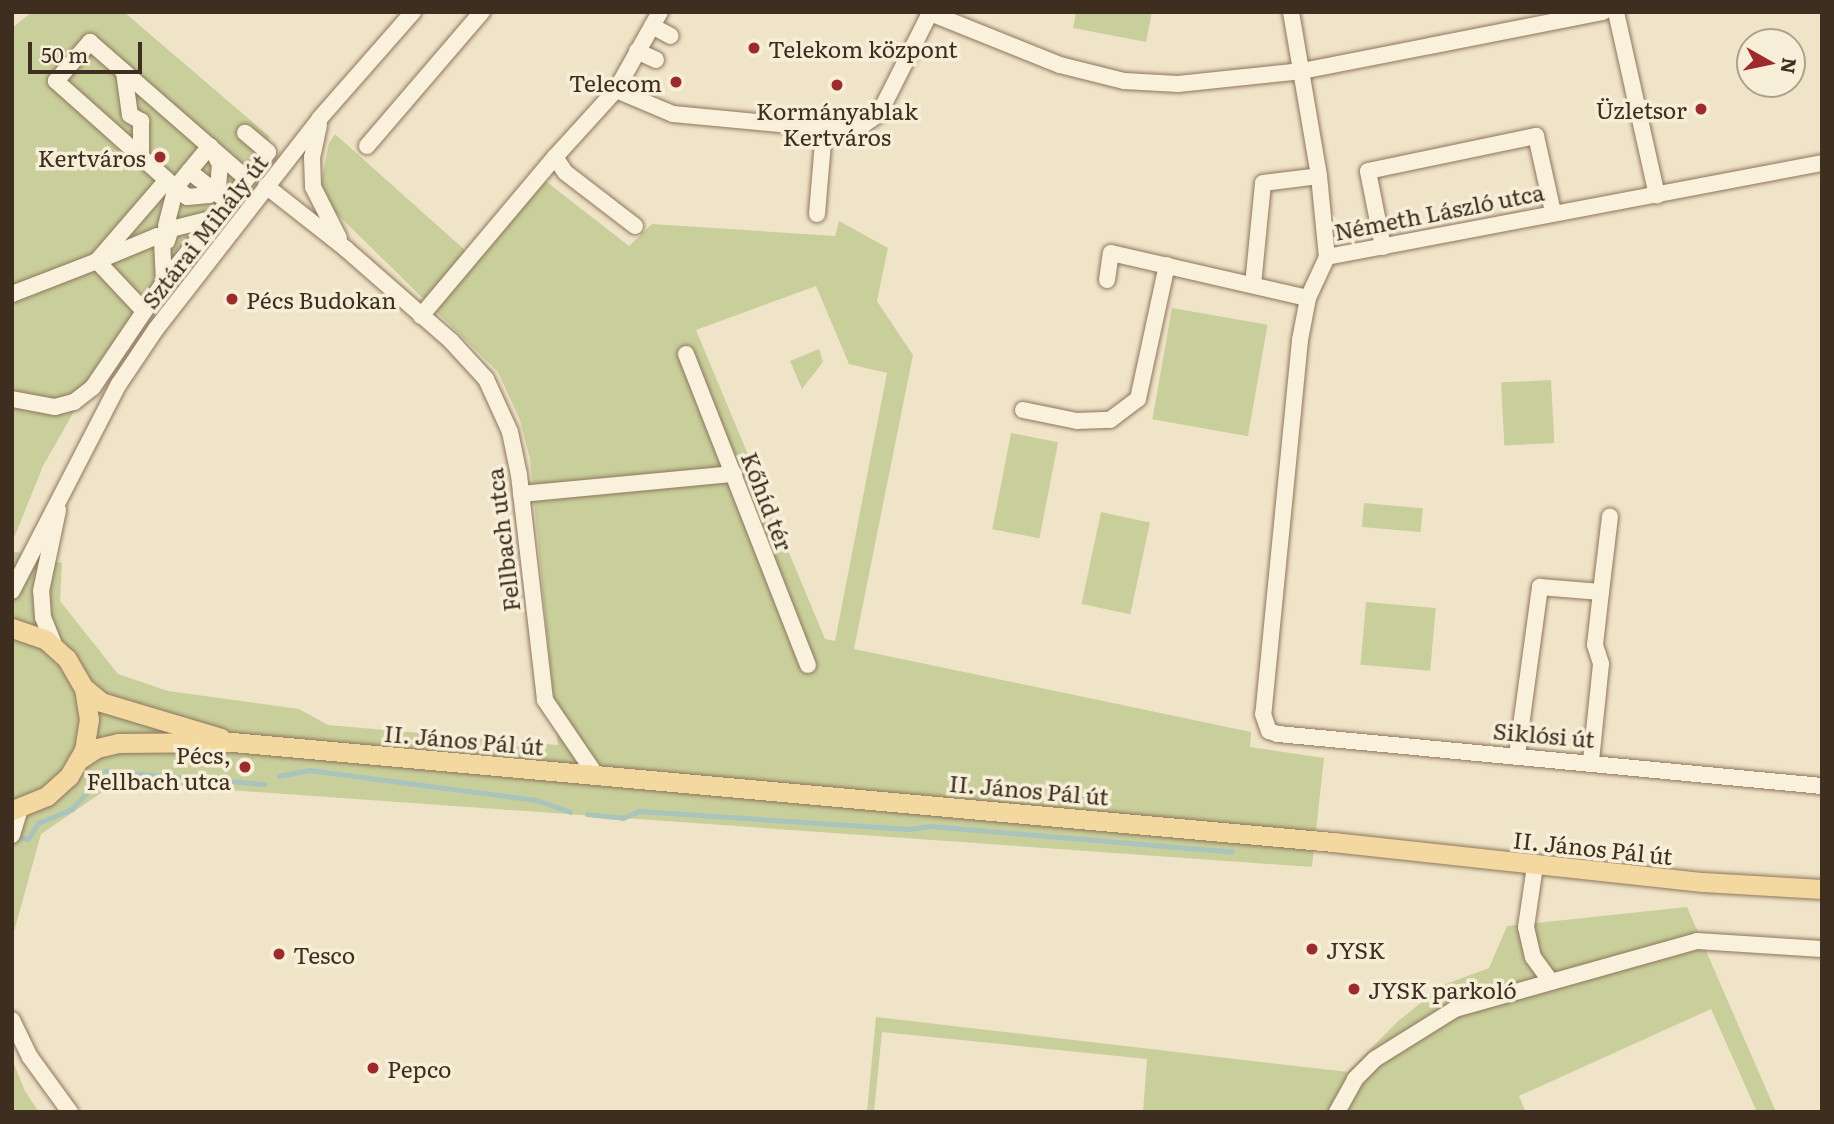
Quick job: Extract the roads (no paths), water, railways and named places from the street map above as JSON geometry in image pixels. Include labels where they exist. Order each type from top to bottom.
[{"type":"main road","points":[[12,628],[55,647],[84,688],[101,702],[232,741]]},
{"type":"main road","points":[[80,760],[89,719],[84,688]]},
{"type":"main road","points":[[16,809],[55,790],[80,760],[97,748],[118,743],[232,741]]},
{"type":"main road","name":"II. János Pál út","points":[[232,741],[1333,842],[1535,866],[1822,889]]},
{"type":"street","name":"Sztárai Mihály út","points":[[12,591],[119,384],[320,118],[413,12]]},
{"type":"street","points":[[367,146],[482,12]]},
{"type":"street","points":[[1291,12],[1319,176],[1327,257]]},
{"type":"street","points":[[616,90],[673,114],[824,130],[863,125],[879,114],[935,14],[1060,65],[1124,80],[1178,84],[1302,71],[1603,12]]},
{"type":"street","points":[[1616,12],[1657,195]]},
{"type":"street","points":[[421,316],[555,157],[616,90],[656,19],[671,36]]},
{"type":"street","points":[[215,192],[195,198],[171,184],[56,81],[89,42],[247,179]]},
{"type":"street","points":[[637,51],[656,60]]},
{"type":"street","points":[[124,72],[135,118],[138,152],[154,174],[154,194]]},
{"type":"street","points":[[99,118],[177,118]]},
{"type":"street","points":[[320,118],[312,157],[313,187],[321,210],[346,249]]},
{"type":"street","points":[[817,214],[824,130]]},
{"type":"street","points":[[12,400],[55,407],[80,399],[93,387],[189,248],[211,219],[229,203],[268,152],[245,133]]},
{"type":"street","points":[[1383,247],[1368,172],[1536,136],[1553,212]]},
{"type":"street","points":[[97,261],[154,194],[189,171],[210,146]]},
{"type":"street","points":[[210,146],[221,172],[215,192]]},
{"type":"street","points":[[555,157],[565,172],[635,226]]},
{"type":"street","name":"Németh László utca","points":[[1265,725],[1300,340],[1308,298],[1327,257],[1822,163]]},
{"type":"street","points":[[189,171],[229,203]]},
{"type":"street","points":[[1253,285],[1263,183],[1319,176]]},
{"type":"street","points":[[164,282],[171,184]]},
{"type":"street","name":"Fellbach utca","points":[[267,186],[346,249],[486,379],[510,432],[521,495],[537,660],[545,700],[596,775]]},
{"type":"street","points":[[12,294],[211,219]]},
{"type":"street","points":[[166,234],[189,248]]},
{"type":"street","points":[[1107,280],[1111,253],[1308,298]]},
{"type":"street","points":[[97,261],[144,311]]},
{"type":"street","points":[[1023,410],[1077,421],[1110,421],[1138,399],[1167,265]]},
{"type":"street","name":"Kőhíd tér","points":[[686,354],[808,665]]},
{"type":"street","points":[[521,495],[734,474]]},
{"type":"street","name":"Sztárai Mihály út","points":[[55,647],[43,617],[41,591],[61,498]]},
{"type":"street","points":[[1591,761],[1601,664],[1595,645],[1610,517]]},
{"type":"street","points":[[1517,755],[1541,587],[1601,592]]},
{"type":"street","name":"Siklósi út","points":[[1265,725],[1279,734],[1591,761],[1822,786]]},
{"type":"street","points":[[12,835],[16,809]]},
{"type":"street","points":[[1535,866],[1526,927],[1534,957],[1550,980]]},
{"type":"street","points":[[1337,1112],[1355,1079],[1407,1035],[1455,1009],[1550,980],[1697,941],[1822,949]]},
{"type":"street","points":[[12,1020],[30,1057],[70,1112]]},
{"type":"waterway","points":[[279,776],[309,770],[536,800],[570,812]]},
{"type":"waterway","points":[[22,838],[28,839],[38,823],[72,809],[106,771],[264,784]]},
{"type":"waterway","points":[[587,814],[623,818],[639,811],[909,829],[931,826],[1232,852]]},
{"type":"place","name":"Telekom központ","points":[[754,48]]},
{"type":"place","name":"Telecom","points":[[676,82]]},
{"type":"place","name":"Kormányablak Kertváros","points":[[837,85]]},
{"type":"place","name":"Üzletsor","points":[[1701,109]]},
{"type":"place","name":"Kertváros","points":[[160,157]]},
{"type":"place","name":"Pécs Budokan","points":[[232,299]]},
{"type":"place","name":"Pécs, Fellbach utca","points":[[245,767]]},
{"type":"place","name":"JYSK","points":[[1312,949]]},
{"type":"place","name":"Tesco","points":[[279,954]]},
{"type":"place","name":"JYSK parkoló","points":[[1354,989]]},
{"type":"place","name":"Pepco","points":[[373,1068]]}]
